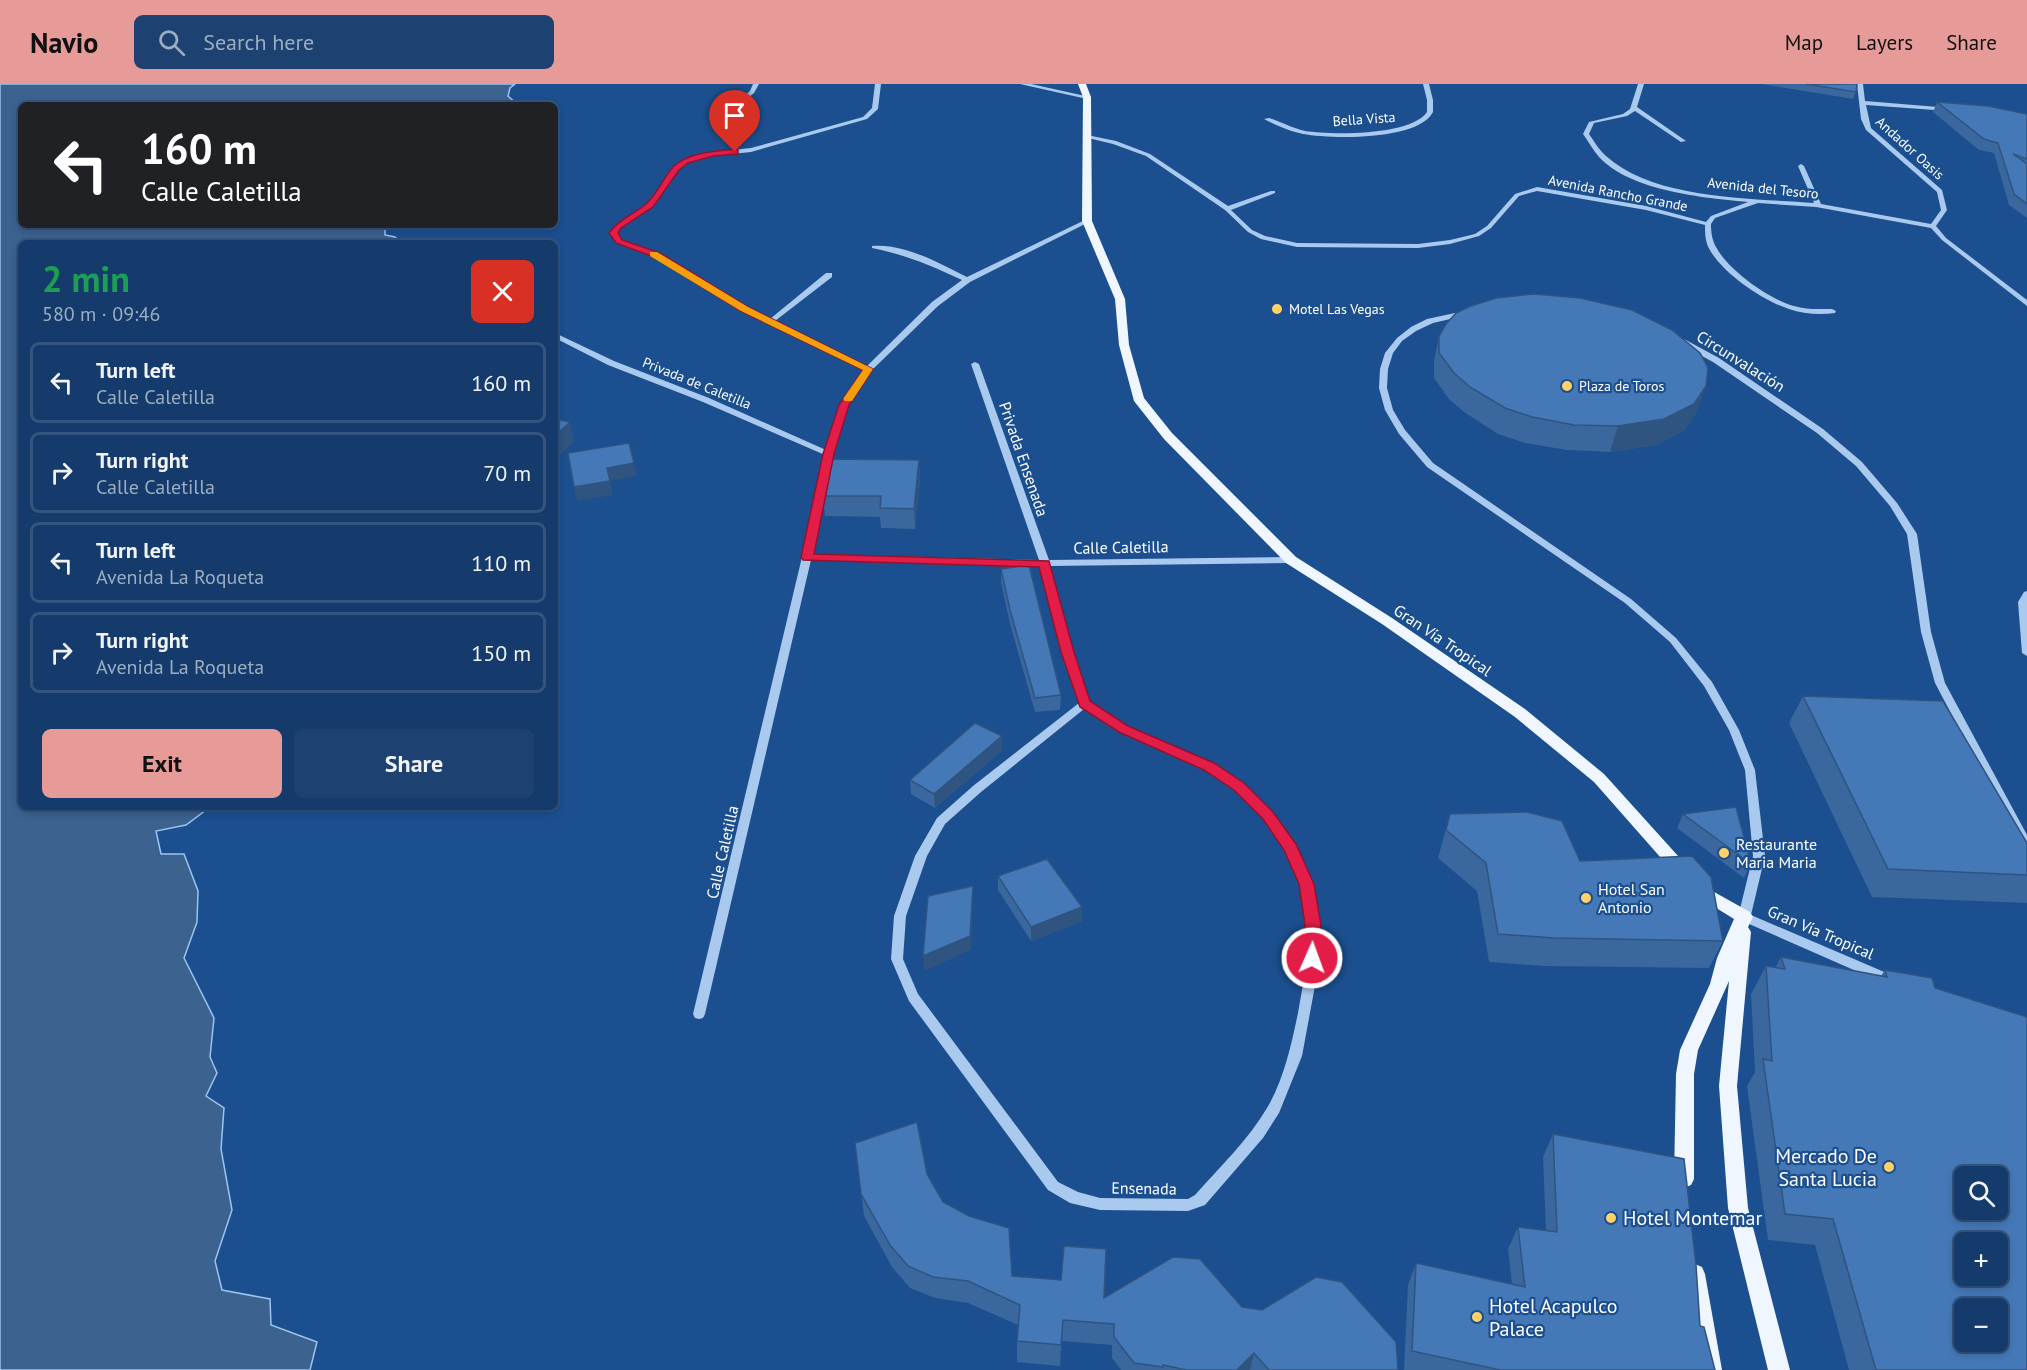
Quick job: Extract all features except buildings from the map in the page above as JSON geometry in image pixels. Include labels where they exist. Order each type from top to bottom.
[{"type":"main road","name":"Gran Vía Tropical","points":[[1082,84],[1087,97],[1087,221],[1120,299],[1124,345],[1138,399],[1168,436],[1291,560],[1387,621],[1520,713],[1599,778],[1700,892],[1744,917]]},
{"type":"main road","points":[[1686,1202],[1684,1183],[1685,1074],[1689,1050],[1719,984],[1726,958],[1744,917]]},
{"type":"main road","points":[[1744,917],[1728,1086],[1738,1208],[1779,1370]]},
{"type":"main road","points":[[1693,1258],[1711,1370]]},
{"type":"street","points":[[739,103],[752,92],[756,84]]},
{"type":"street","points":[[868,369],[770,322],[657,255],[619,242],[614,233],[618,226],[650,205],[676,168],[685,162],[712,154],[751,150],[865,118],[875,109],[876,91],[879,84]]},
{"type":"street","points":[[1023,84],[1087,97]]},
{"type":"street","points":[[1056,84],[1062,92]]},
{"type":"street","name":"Bella Vista","points":[[1267,119],[1302,132],[1322,134],[1390,131],[1406,128],[1421,123],[1428,116],[1431,108],[1426,84]]},
{"type":"street","points":[[1641,84],[1634,108],[1683,141]]},
{"type":"street","name":"Andador Oasis","points":[[1860,84],[1865,103],[1863,120],[1868,129],[1940,191],[1944,210],[1933,225]]},
{"type":"street","points":[[1865,103],[1958,110]]},
{"type":"street","name":"Avenida del Tesoro","points":[[1634,108],[1625,115],[1592,122],[1586,134],[1590,142],[1613,167],[1649,182],[1713,196],[1818,205],[1933,225]]},
{"type":"street","name":"Avenida Rancho Grande","points":[[1088,137],[1114,142],[1148,155],[1227,209],[1250,231],[1263,238],[1297,244],[1336,247],[1418,246],[1450,242],[1477,235],[1489,227],[1517,195],[1537,189],[1646,208],[1708,224],[1713,217],[1756,201]]},
{"type":"street","points":[[1801,166],[1818,205]]},
{"type":"street","points":[[1227,209],[1273,192]]},
{"type":"street","name":"Calle Caletilla","points":[[699,1014],[807,557],[829,454],[844,405],[868,369],[935,304],[967,279],[1087,221]]},
{"type":"street","points":[[1708,224],[1712,247],[1750,284],[1788,307],[1812,311],[1832,311]]},
{"type":"street","points":[[1933,225],[1944,239],[2027,304]]},
{"type":"street","points":[[874,247],[896,249],[912,254],[967,279]]},
{"type":"street","points":[[770,322],[829,275]]},
{"type":"street","points":[[1478,311],[1430,320],[1407,332],[1391,347],[1384,364],[1384,385],[1389,410],[1406,438],[1431,465],[1628,601],[1673,640],[1708,684],[1734,730],[1750,770],[1759,856],[1744,917]]},
{"type":"street","name":"Circunvalación","points":[[1667,335],[1716,360],[1820,431],[1858,464],[1894,505],[1912,534],[1926,632],[1940,683],[2027,846]]},
{"type":"street","name":"Privada de Caletilla","points":[[558,336],[611,363],[706,400],[829,454]]},
{"type":"street","name":"Privada Ensenada","points":[[975,364],[1045,563]]},
{"type":"street","name":"Calle Caletilla","points":[[807,557],[1045,563],[1291,560]]},
{"type":"street","points":[[1045,563],[1067,652],[1084,704]]},
{"type":"street","points":[[2027,594],[2023,602],[2027,653]]},
{"type":"street","name":"Ensenada","points":[[1084,704],[1123,729],[1209,767],[1239,786],[1268,815],[1290,848],[1306,884],[1313,925],[1311,975],[1296,1056],[1274,1109],[1258,1134],[1200,1200],[1188,1205],[1100,1204],[1075,1198],[1053,1186],[913,997],[897,959],[900,916],[921,856],[941,821],[977,789],[1084,704]]},
{"type":"street","name":"Gran Vía Tropical","points":[[1744,917],[1907,987]]},
{"type":"water","points":[[0,84],[515,84],[510,88],[508,96],[515,102],[18,102],[18,228],[385,228],[385,235],[398,240],[18,240],[18,810],[206,810],[186,825],[156,831],[161,854],[184,854],[198,891],[197,922],[184,958],[214,1018],[210,1057],[217,1073],[206,1096],[224,1108],[221,1149],[232,1210],[215,1261],[222,1290],[270,1299],[271,1325],[317,1342],[310,1370],[0,1370]]},
{"type":"slow traffic","points":[[654,254],[744,309],[868,369],[848,399]]},
{"type":"place","name":"Motel Las Vegas","points":[[1277,309]]},
{"type":"place","name":"Plaza de Toros","points":[[1567,386]]},
{"type":"place","name":"Restaurante Maria Maria","points":[[1724,853]]},
{"type":"place","name":"Hotel San Antonio","points":[[1586,898]]},
{"type":"place","name":"Mercado De Santa Lucia","points":[[1889,1167]]},
{"type":"place","name":"Hotel Montemar","points":[[1611,1218]]},
{"type":"place","name":"Hotel Acapulco Palace","points":[[1477,1317]]},
{"type":"route","points":[[735,152],[698,157],[676,168],[650,205],[618,226],[614,233],[619,242],[657,255],[744,309],[868,369],[844,405],[829,454],[807,557],[1045,563],[1067,652],[1084,704],[1123,729],[1209,767],[1239,786],[1268,815],[1290,848],[1306,884],[1313,925],[1312,958]]}]
